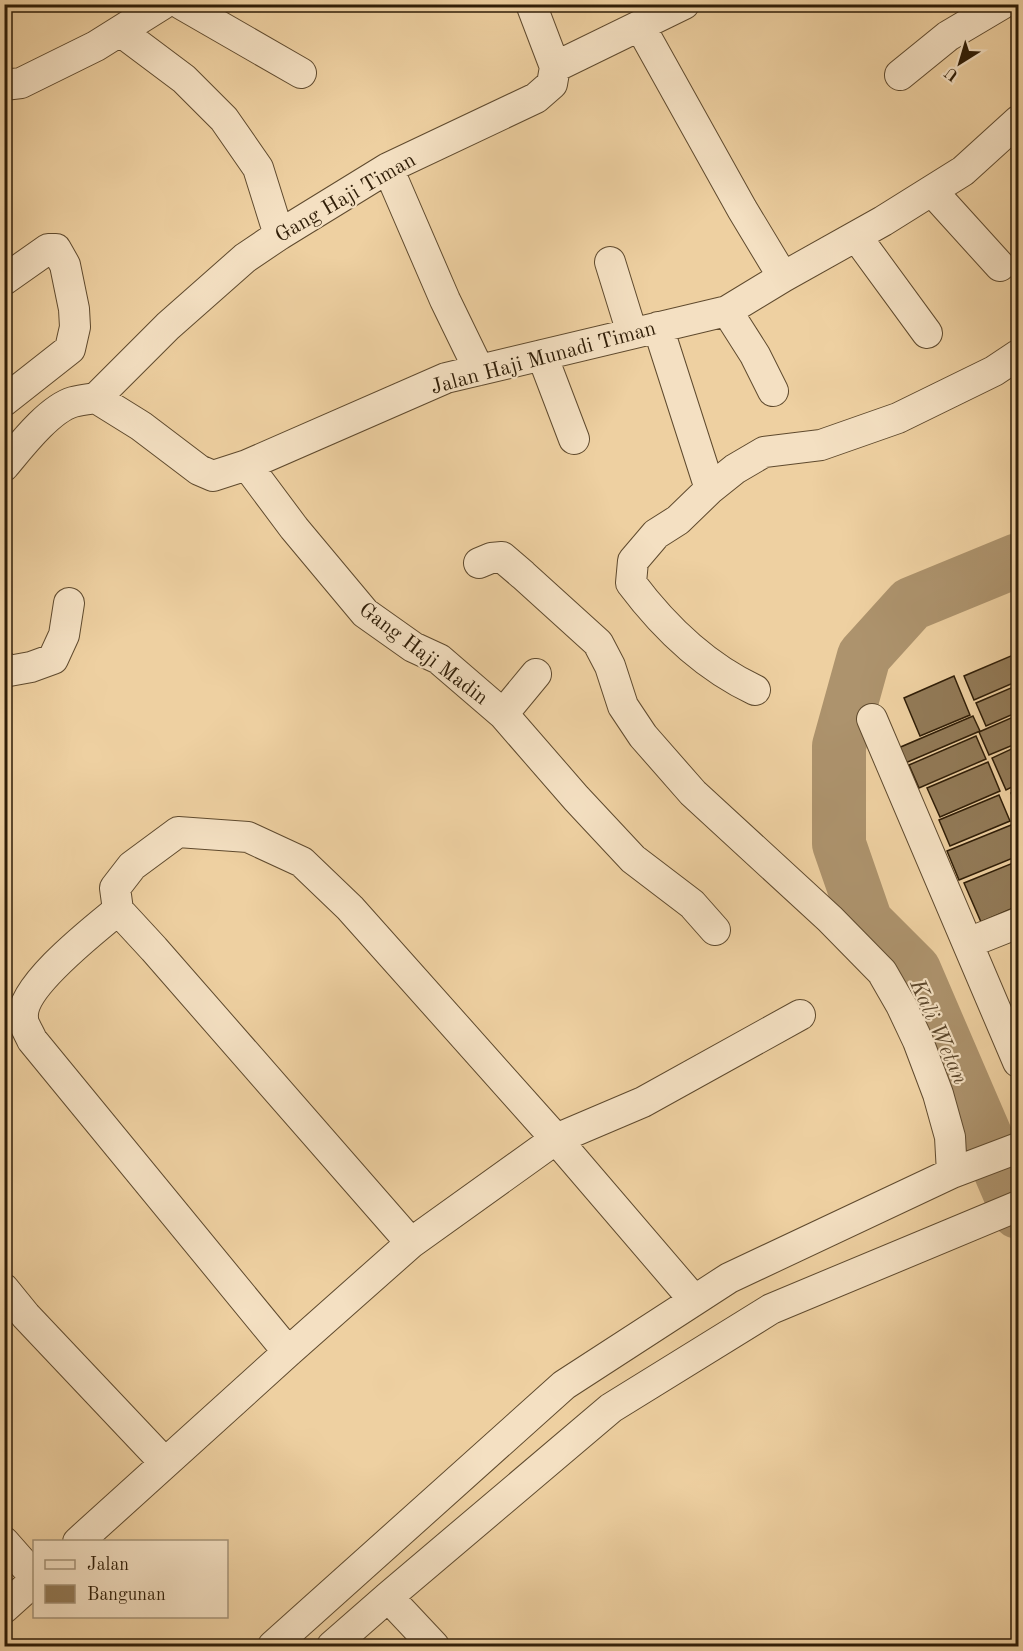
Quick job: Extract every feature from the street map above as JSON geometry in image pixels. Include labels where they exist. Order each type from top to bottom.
[{"type":"street","points":[[4,85],[21,84],[96,46],[163,4]]},
{"type":"street","points":[[181,4],[301,73]]},
{"type":"street","points":[[531,4],[555,67],[684,4]]},
{"type":"street","points":[[900,75],[948,36],[1002,4]]},
{"type":"street","points":[[1008,4],[1018,22]]},
{"type":"street","points":[[640,26],[742,209],[783,277]]},
{"type":"street","points":[[120,31],[184,79],[224,119],[258,168],[279,235]]},
{"type":"street","name":"Gang Haji Timan","points":[[96,398],[168,326],[245,258],[388,168],[536,98],[552,84],[555,67]]},
{"type":"street","name":"Jalan Haji Munadi Timan","points":[[96,398],[141,426],[199,470],[213,476],[248,465],[446,378],[727,311],[963,171],[1018,121]]},
{"type":"street","points":[[388,168],[445,300],[479,370]]},
{"type":"street","points":[[932,191],[1000,266]]},
{"type":"street","points":[[856,236],[927,333]]},
{"type":"street","points":[[4,280],[48,249],[56,249],[65,265],[74,309],[75,327],[70,349],[4,401]]},
{"type":"street","points":[[610,262],[645,330],[710,489]]},
{"type":"street","points":[[727,311],[773,391]]},
{"type":"street","points":[[542,355],[574,439]]},
{"type":"street","points":[[754,690],[731,679],[684,644],[651,610],[631,583],[633,561],[656,534],[678,520],[710,489],[735,469],[764,452],[821,446],[898,418],[994,371],[1018,355]]},
{"type":"street","points":[[4,466],[25,441],[55,412],[71,403],[96,398]]},
{"type":"street","points":[[4,419],[25,441]]},
{"type":"street","name":"Gang Haji Madin","points":[[248,465],[294,528],[365,613],[413,647],[438,659],[503,714],[633,859],[692,904],[715,930]]},
{"type":"street","points":[[479,563],[491,558],[502,557],[598,643],[610,666],[623,706],[644,736],[693,793],[830,919],[882,972],[918,1041],[938,1094],[962,1170]]},
{"type":"street","points":[[4,667],[9,671],[31,667],[53,659],[64,635],[69,603]]},
{"type":"street","points":[[503,714],[536,674]]},
{"type":"street","points":[[872,719],[1018,1062]]},
{"type":"street","points":[[411,1243],[154,949],[117,910],[116,888],[132,866],[178,832],[248,837],[302,862],[350,908],[556,1139],[694,1300]]},
{"type":"street","points":[[117,910],[55,965],[28,997],[23,1018],[32,1040],[288,1352]]},
{"type":"street","points":[[968,943],[1018,923]]},
{"type":"street","points":[[80,1540],[411,1243],[556,1139],[643,1102],[800,1015]]},
{"type":"street","points":[[273,1647],[564,1385],[729,1278],[962,1170],[1018,1148]]},
{"type":"street","points":[[332,1647],[610,1408],[771,1309],[1009,1210]]},
{"type":"street","points":[[4,1289],[26,1316],[165,1463]]},
{"type":"street","points":[[4,1542],[33,1575]]},
{"type":"street","points":[[4,1608],[33,1582]]},
{"type":"street","points":[[388,1597],[434,1647]]},
{"type":"building","points":[[1018,653],[1018,681],[974,700],[964,676]]},
{"type":"building","points":[[954,676],[970,715],[920,736],[904,698]]},
{"type":"building","points":[[1018,685],[1018,712],[986,726],[976,703]]},
{"type":"building","points":[[1018,715],[1018,743],[989,755],[979,732]]},
{"type":"building","points":[[973,716],[980,731],[903,764],[896,749]]},
{"type":"building","points":[[976,736],[986,759],[919,788],[909,765]]},
{"type":"building","points":[[1018,746],[1018,784],[1006,790],[992,758]]},
{"type":"building","points":[[988,762],[1000,791],[940,817],[927,788]]},
{"type":"building","points":[[1018,790],[1018,811],[1011,793]]},
{"type":"building","points":[[999,795],[1010,821],[950,846],[939,820]]},
{"type":"building","points":[[1016,823],[1018,856],[959,880],[947,851]]},
{"type":"building","points":[[1018,861],[1018,906],[981,922],[964,883]]},
{"type":"waterway","name":"Kali Wetan","points":[[1018,560],[911,604],[864,656],[839,746],[839,844],[866,922],[914,970],[1018,1212]]}]
